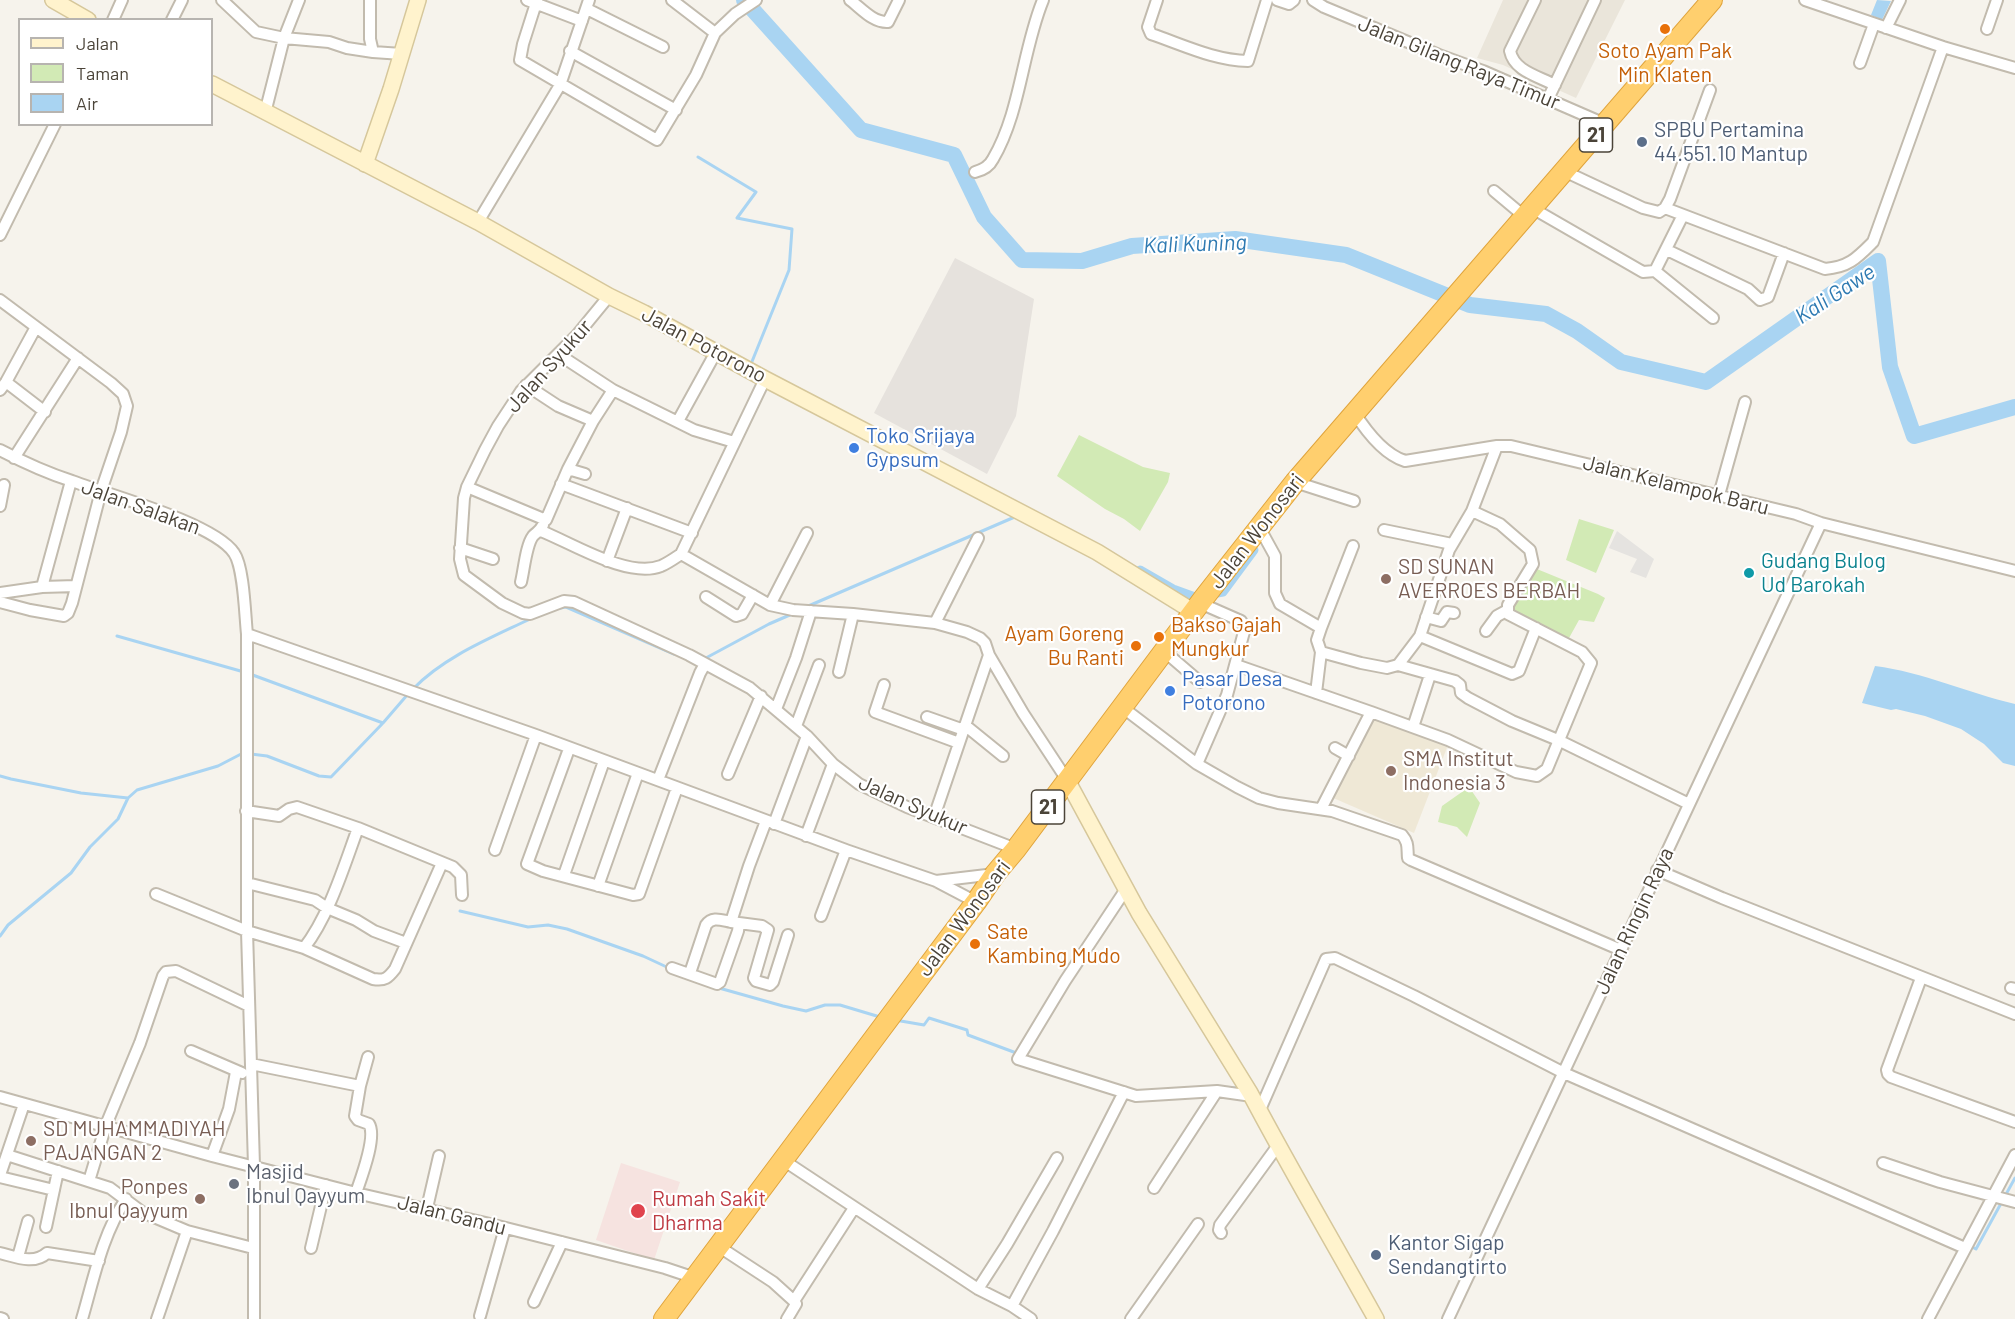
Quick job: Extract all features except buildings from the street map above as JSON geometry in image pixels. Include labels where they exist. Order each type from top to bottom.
[{"type":"highway","name":"Jalan Wonosari","points":[[664,1319],[976,902],[994,874],[1016,849],[1257,529],[1295,482],[1359,419],[1434,322],[1712,0]]},
{"type":"street","points":[[53,0],[84,18]]},
{"type":"street","points":[[114,18],[122,0]]},
{"type":"street","points":[[173,18],[182,0]]},
{"type":"street","points":[[222,0],[256,32],[284,38],[329,42],[347,48],[373,52],[402,54]]},
{"type":"street","points":[[265,113],[284,38],[299,0]]},
{"type":"street","points":[[370,0],[370,39],[373,52]]},
{"type":"street","points":[[365,164],[418,0]]},
{"type":"street","points":[[672,0],[715,33]]},
{"type":"street","points":[[582,21],[533,1],[520,60],[657,140],[696,75],[715,33],[755,0]]},
{"type":"street","points":[[850,0],[876,21],[882,23],[888,22],[892,17],[899,0]]},
{"type":"street","points":[[975,172],[984,170],[992,161],[1009,121],[1029,40],[1043,0]]},
{"type":"street","points":[[1157,0],[1148,27],[1151,34],[1211,57],[1229,61],[1248,61],[1267,0]]},
{"type":"street","points":[[1277,0],[1289,4],[1293,0]]},
{"type":"street","name":"Jalan Gilang Raya Timur","points":[[1313,0],[1324,7],[1605,124]]},
{"type":"street","points":[[1535,0],[1510,51],[1517,66],[1555,85]]},
{"type":"street","points":[[1548,99],[1595,0]]},
{"type":"street","points":[[1805,0],[2015,69]]},
{"type":"street","points":[[1886,28],[1900,0]]},
{"type":"street","points":[[1987,29],[1997,0]]},
{"type":"street","points":[[478,222],[560,85],[588,5],[663,47]]},
{"type":"street","points":[[1860,63],[1874,24]]},
{"type":"street","points":[[1665,208],[1826,269],[1840,268],[1854,261],[1873,242],[1943,47]]},
{"type":"street","points":[[570,51],[676,110]]},
{"type":"street","name":"Jalan Potorono","points":[[213,85],[478,222],[609,296],[765,379],[1097,552],[1202,601]]},
{"type":"street","points":[[1564,171],[1659,212],[1665,208],[1670,199],[1710,90]]},
{"type":"street","points":[[0,235],[54,126]]},
{"type":"street","points":[[1494,191],[1528,212],[1643,272],[1654,271],[1713,318]]},
{"type":"street","points":[[1654,271],[1667,250],[1683,215]]},
{"type":"street","points":[[1667,250],[1748,289],[1760,300],[1768,297],[1784,253]]},
{"type":"street","name":"Jalan Syukur","points":[[609,296],[577,335],[526,385],[498,426],[467,487],[464,498],[460,548],[464,575],[502,603],[518,611],[530,614],[554,603],[574,602],[690,656],[761,696],[807,736],[833,764],[859,784],[934,818],[1016,849]]},
{"type":"street","points":[[0,300],[111,383],[126,400],[127,406],[68,613],[64,616],[0,602]]},
{"type":"street","points":[[36,327],[3,386],[45,412]]},
{"type":"street","points":[[678,421],[716,352]]},
{"type":"street","points":[[558,354],[612,390],[694,430],[734,442]]},
{"type":"street","points":[[14,458],[78,358]]},
{"type":"street","points":[[541,531],[607,561],[635,567],[661,566],[681,554],[765,379]]},
{"type":"street","points":[[526,385],[558,406],[593,421]]},
{"type":"street","points":[[521,582],[533,537],[541,531],[568,469],[612,390]]},
{"type":"street","points":[[1719,495],[1745,402]]},
{"type":"street","name":"Jalan Kelampok Baru","points":[[1359,419],[1374,438],[1396,458],[1405,461],[1497,446],[1511,446],[1796,514],[1821,523],[2015,571]]},
{"type":"street","points":[[1398,665],[1420,636],[1452,544],[1472,511],[1497,446]]},
{"type":"street","name":"Jalan Salakan","points":[[0,450],[71,481],[207,530],[228,545],[236,554],[243,588],[247,634],[247,931],[254,1166],[254,1319]]},
{"type":"street","points":[[568,469],[585,474]]},
{"type":"street","points":[[42,587],[71,481]]},
{"type":"street","points":[[1295,482],[1354,501]]},
{"type":"street","points":[[561,484],[692,533]]},
{"type":"street","points":[[0,506],[4,485]]},
{"type":"street","points":[[467,487],[546,520]]},
{"type":"street","points":[[607,561],[627,508]]},
{"type":"street","points":[[1236,665],[1413,727],[1516,772],[1537,776],[1547,769],[1591,663],[1582,652],[1508,614],[1508,605],[1533,564],[1533,556],[1530,550],[1500,524],[1472,511]]},
{"type":"street","name":"Jalan Ringin Raya","points":[[1448,1319],[1821,523]]},
{"type":"street","points":[[1257,529],[1264,536],[1275,556],[1275,593],[1280,604],[1321,628]]},
{"type":"street","points":[[1384,530],[1452,544]]},
{"type":"street","points":[[771,605],[807,533]]},
{"type":"street","points":[[935,623],[978,538]]},
{"type":"street","points":[[1316,693],[1321,652],[1317,639],[1353,546]]},
{"type":"street","points":[[460,548],[493,559]]},
{"type":"street","points":[[681,554],[771,605],[793,610],[935,623],[968,632],[985,643],[989,655],[1023,713],[1068,780],[1126,889],[1252,1096],[1376,1319]]},
{"type":"street","points":[[0,592],[76,586]]},
{"type":"street","points":[[706,597],[736,616],[742,614],[753,595]]},
{"type":"street","points":[[1197,765],[1227,695],[1245,628],[1245,624],[1241,621],[1202,601]]},
{"type":"street","points":[[1486,631],[1493,620],[1508,610]]},
{"type":"street","points":[[776,709],[796,658],[808,611]]},
{"type":"street","points":[[1426,618],[1441,621],[1447,612],[1454,613]]},
{"type":"street","points":[[839,672],[853,614]]},
{"type":"street","points":[[1420,636],[1512,674],[1519,671],[1536,628]]},
{"type":"street","points":[[247,634],[536,735],[770,823],[936,881],[976,902]]},
{"type":"street","points":[[1164,651],[1200,682]]},
{"type":"street","points":[[1321,652],[1387,668],[1398,665],[1455,681],[1460,685],[1461,693],[1468,698],[1689,804]]},
{"type":"street","points":[[934,818],[989,655]]},
{"type":"street","points":[[657,780],[705,664]]},
{"type":"street","points":[[796,726],[819,665]]},
{"type":"street","points":[[1413,727],[1430,675]]},
{"type":"street","points":[[884,685],[875,712],[959,743]]},
{"type":"street","points":[[728,774],[761,696]]},
{"type":"street","points":[[1122,707],[1197,765],[1237,788],[1258,798],[1278,803],[1332,811],[1402,835],[1408,846],[1408,858],[1411,860],[1621,950]]},
{"type":"street","points":[[1321,809],[1371,712]]},
{"type":"street","points":[[927,717],[965,728],[1003,756]]},
{"type":"street","points":[[495,850],[536,735]]},
{"type":"street","points":[[672,968],[719,984],[738,931],[735,923],[749,866],[807,736]]},
{"type":"street","points":[[569,748],[527,864],[543,871],[633,895],[639,894],[677,788]]},
{"type":"street","points":[[1335,748],[1349,756]]},
{"type":"street","points":[[564,875],[604,761]]},
{"type":"street","points":[[806,836],[833,764]]},
{"type":"street","points":[[598,886],[638,773]]},
{"type":"street","points":[[246,811],[279,816],[297,807],[358,828],[453,867],[461,875],[462,895]]},
{"type":"street","points":[[304,948],[313,938],[327,908],[358,828]]},
{"type":"street","points":[[821,916],[846,850]]},
{"type":"street","points":[[156,894],[247,931],[304,948],[373,979],[382,980],[389,978],[395,969],[442,863]]},
{"type":"street","points":[[1658,870],[1732,902],[2015,1014]]},
{"type":"street","points":[[936,881],[994,874]]},
{"type":"street","points":[[247,883],[315,900],[374,931],[406,943]]},
{"type":"street","points":[[1126,889],[1065,981],[1018,1059],[1136,1096],[1217,1091],[1252,1096]]},
{"type":"street","points":[[690,973],[706,925],[710,920],[762,926],[768,930],[754,978],[756,981],[770,985],[773,982],[788,935]]},
{"type":"street","points":[[1259,1112],[1326,959],[1335,958],[1564,1072],[1965,1247]]},
{"type":"street","points":[[89,1181],[106,1125],[166,972],[176,971],[249,1006]]},
{"type":"street","points":[[1921,978],[1887,1070],[1888,1074],[2015,1122]]},
{"type":"street","points":[[191,1051],[220,1062],[236,1072],[251,1069],[360,1086]]},
{"type":"street","points":[[356,1193],[369,1150],[372,1131],[369,1124],[358,1120],[355,1116],[368,1057]]},
{"type":"street","points":[[212,1156],[230,1109],[236,1072]]},
{"type":"street","points":[[1154,1188],[1217,1091]]},
{"type":"street","points":[[1012,1306],[1053,1232],[1124,1092]]},
{"type":"street","name":"Jalan Gandu","points":[[0,1097],[212,1156],[665,1268],[695,1278]]},
{"type":"street","points":[[24,1104],[0,1176],[54,1190]]},
{"type":"street","points":[[1221,1233],[1220,1225],[1279,1144]]},
{"type":"street","points":[[7,1155],[110,1188],[142,1212],[187,1231],[254,1248]]},
{"type":"street","points":[[1928,1319],[1972,1233],[2003,1199],[2015,1155]]},
{"type":"street","points":[[427,1208],[439,1156]]},
{"type":"street","points":[[978,1289],[1057,1158]]},
{"type":"street","points":[[783,1160],[978,1289],[1012,1306],[1031,1319]]},
{"type":"street","points":[[1883,1163],[2003,1199]]},
{"type":"street","points":[[46,1227],[58,1172]]},
{"type":"street","points":[[311,1248],[326,1185]]},
{"type":"street","points":[[82,1319],[114,1217],[126,1199]]},
{"type":"street","points":[[794,1301],[854,1208]]},
{"type":"street","points":[[18,1257],[28,1221]]},
{"type":"street","points":[[1131,1319],[1198,1224]]},
{"type":"street","points":[[480,1316],[505,1228]]},
{"type":"street","points":[[157,1319],[187,1231]]},
{"type":"street","points":[[534,1302],[562,1242]]},
{"type":"street","points":[[718,1246],[773,1282],[794,1301],[796,1304],[787,1319]]},
{"type":"street","points":[[0,1253],[33,1260],[41,1259],[47,1253],[99,1261]]},
{"type":"shaded area","points":[[1503,0],[1625,0],[1576,98],[1503,65],[1477,58]]},
{"type":"shaded area","points":[[955,258],[1034,299],[1016,416],[987,474],[874,413]]},
{"type":"shaded area","points":[[1617,531],[1654,559],[1646,578],[1630,572],[1637,559],[1609,548]]},
{"type":"shaded area","name":"SMA Institut Indonesia 3","points":[[1373,717],[1448,745],[1414,833],[1331,797]]},
{"type":"shaded area","name":"Rumah Sakit Dharma","points":[[621,1163],[680,1182],[654,1260],[596,1240]]},
{"type":"green space","points":[[1079,435],[1143,467],[1170,473],[1168,482],[1140,531],[1057,476]]},
{"type":"green space","points":[[1579,519],[1614,530],[1596,573],[1566,560]]},
{"type":"green space","points":[[1532,567],[1605,598],[1594,622],[1579,620],[1569,638],[1511,613]]},
{"type":"green space","points":[[1469,787],[1480,803],[1467,837],[1457,827],[1438,822],[1442,806]]},
{"type":"water","points":[[1877,0],[1891,1],[1882,20],[1871,15]]},
{"type":"water","points":[[1875,666],[1911,673],[2015,704],[2015,766],[2003,763],[1984,744],[1961,729],[1925,716],[1862,703]]},
{"type":"waterway","name":"Kali Kuning","points":[[744,0],[861,130],[954,155],[984,217],[1022,260],[1082,261],[1132,246],[1235,239],[1346,255],[1470,305],[1546,314],[1577,331],[1621,362],[1706,382],[1878,261],[1890,367],[1914,436],[2015,407]]},
{"type":"waterway","points":[[698,157],[756,192],[737,218],[792,229],[789,270],[751,364]]},
{"type":"waterway","points":[[806,607],[1017,516]]},
{"type":"waterway","points":[[1140,570],[1173,589],[1195,597],[1223,592],[1254,550]]},
{"type":"waterway","points":[[555,609],[566,607],[674,654]]},
{"type":"waterway","points":[[704,659],[792,614]]},
{"type":"waterway","points":[[413,689],[454,657],[532,618]]},
{"type":"waterway","points":[[117,636],[244,672]]},
{"type":"waterway","points":[[250,674],[383,723]]},
{"type":"waterway","points":[[0,936],[8,925],[71,873],[90,847],[118,819],[128,798],[137,790],[218,766],[243,753],[267,756],[319,776],[331,777],[408,694]]},
{"type":"waterway","points":[[0,776],[81,793],[128,798]]},
{"type":"waterway","points":[[460,911],[528,927],[548,925],[567,929],[643,956],[671,969]]},
{"type":"waterway","points":[[719,988],[806,1011],[825,1005],[840,1005],[880,1017]]},
{"type":"waterway","points":[[895,1020],[924,1025],[929,1018],[967,1030],[968,1035],[1019,1054]]},
{"type":"waterway","points":[[1226,1088],[1241,1088]]},
{"type":"waterway","points":[[1970,1246],[1976,1249],[2015,1178]]},
{"type":"place","name":"Soto Ayam Pak Min Klaten","points":[[1665,29]]},
{"type":"place","name":"SPBU Pertamina 44.551.10 Mantup","points":[[1642,142]]},
{"type":"place","name":"Toko Srijaya Gypsum","points":[[854,448]]},
{"type":"place","name":"Gudang Bulog Ud Barokah","points":[[1749,573]]},
{"type":"place","name":"SD SUNAN AVERROES BERBAH","points":[[1386,579]]},
{"type":"place","name":"Bakso Gajah Mungkur","points":[[1159,637]]},
{"type":"place","name":"Ayam Goreng Bu Ranti","points":[[1136,646]]},
{"type":"place","name":"Pasar Desa Potorono","points":[[1170,691]]},
{"type":"place","name":"SMA Institut Indonesia 3","points":[[1391,771]]},
{"type":"place","name":"Sate Kambing Mudo","points":[[975,944]]},
{"type":"place","name":"SD MUHAMMADIYAH PAJANGAN 2","points":[[31,1141]]},
{"type":"place","name":"Masjid Ibnul Qayyum","points":[[234,1184]]},
{"type":"place","name":"Ponpes Ibnul Qayyum","points":[[200,1199]]},
{"type":"place","name":"Rumah Sakit Dharma","points":[[638,1211]]},
{"type":"place","name":"Kantor Sigap Sendangtirto","points":[[1376,1255]]},
{"type":"water label","name":"Kali Gawe","points":[[1835,294]]}]
